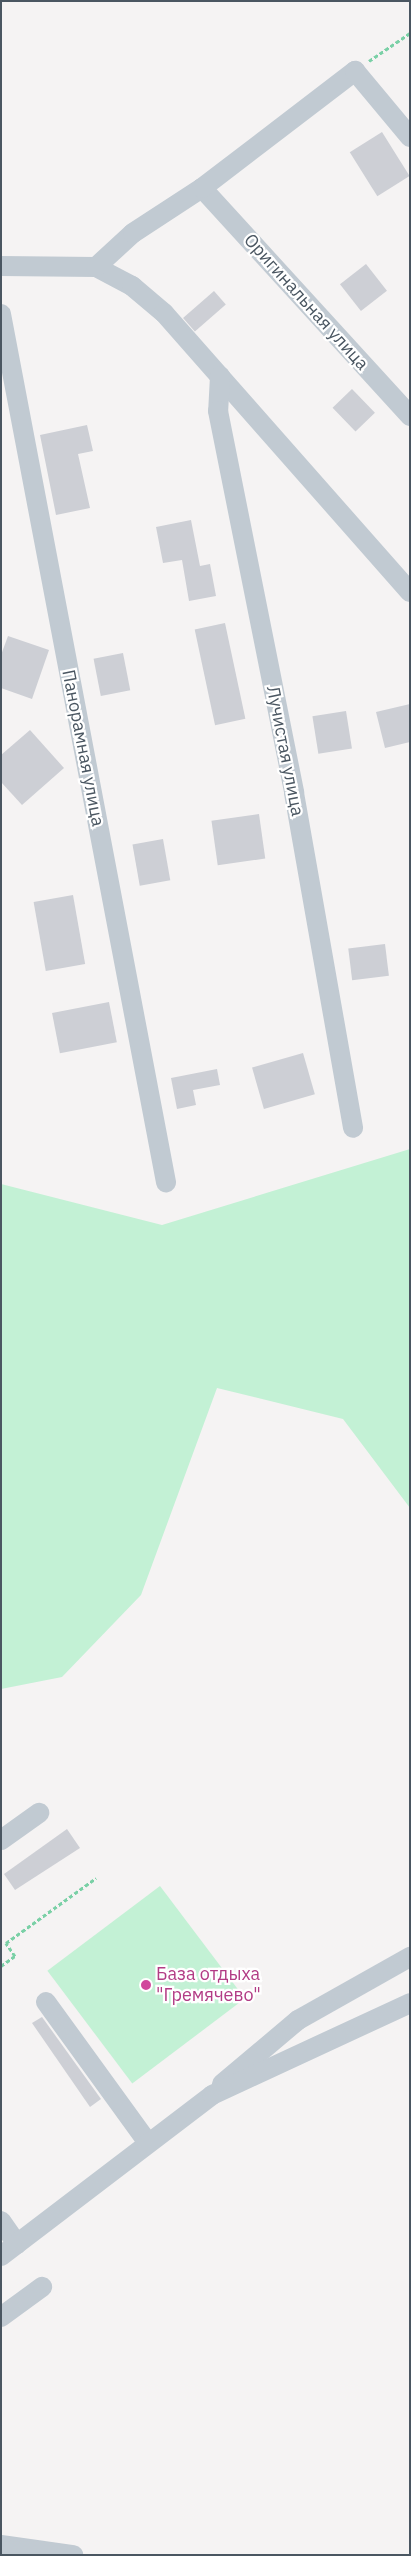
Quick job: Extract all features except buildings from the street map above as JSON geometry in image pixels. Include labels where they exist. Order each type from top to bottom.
[{"type":"street","points":[[96,267],[134,233],[202,188],[355,71],[410,137]]},
{"type":"street","name":"Оригинальная улица","points":[[202,188],[410,416]]},
{"type":"street","points":[[1,266],[96,267],[132,286],[164,313],[410,592]]},
{"type":"street","name":"Панорамная улица","points":[[1,314],[166,1182]]},
{"type":"street","name":"Лучистая улица","points":[[220,376],[218,411],[294,793],[353,1128]]},
{"type":"street","points":[[1,1840],[39,1813]]},
{"type":"street","points":[[1,2221],[9,2250],[212,2094],[249,2058],[298,2020],[410,1957]]},
{"type":"street","points":[[46,2002],[148,2142]]},
{"type":"street","points":[[212,2094],[410,2003]]},
{"type":"street","points":[[1,2317],[42,2287]]},
{"type":"street","points":[[1,2546],[73,2555]]},
{"type":"path","points":[[355,71],[410,33]]},
{"type":"path","points":[[1,1966],[16,1956],[6,1943],[96,1878]]},
{"type":"green space","points":[[410,1149],[410,1508],[343,1419],[217,1388],[141,1595],[62,1677],[1,1689],[1,1184],[162,1225]]},
{"type":"green space","points":[[160,1886],[245,1999],[132,2083],[47,1971]]},
{"type":"place","name":"База отдыха \"Гремячево\"","points":[[146,1985]]}]
